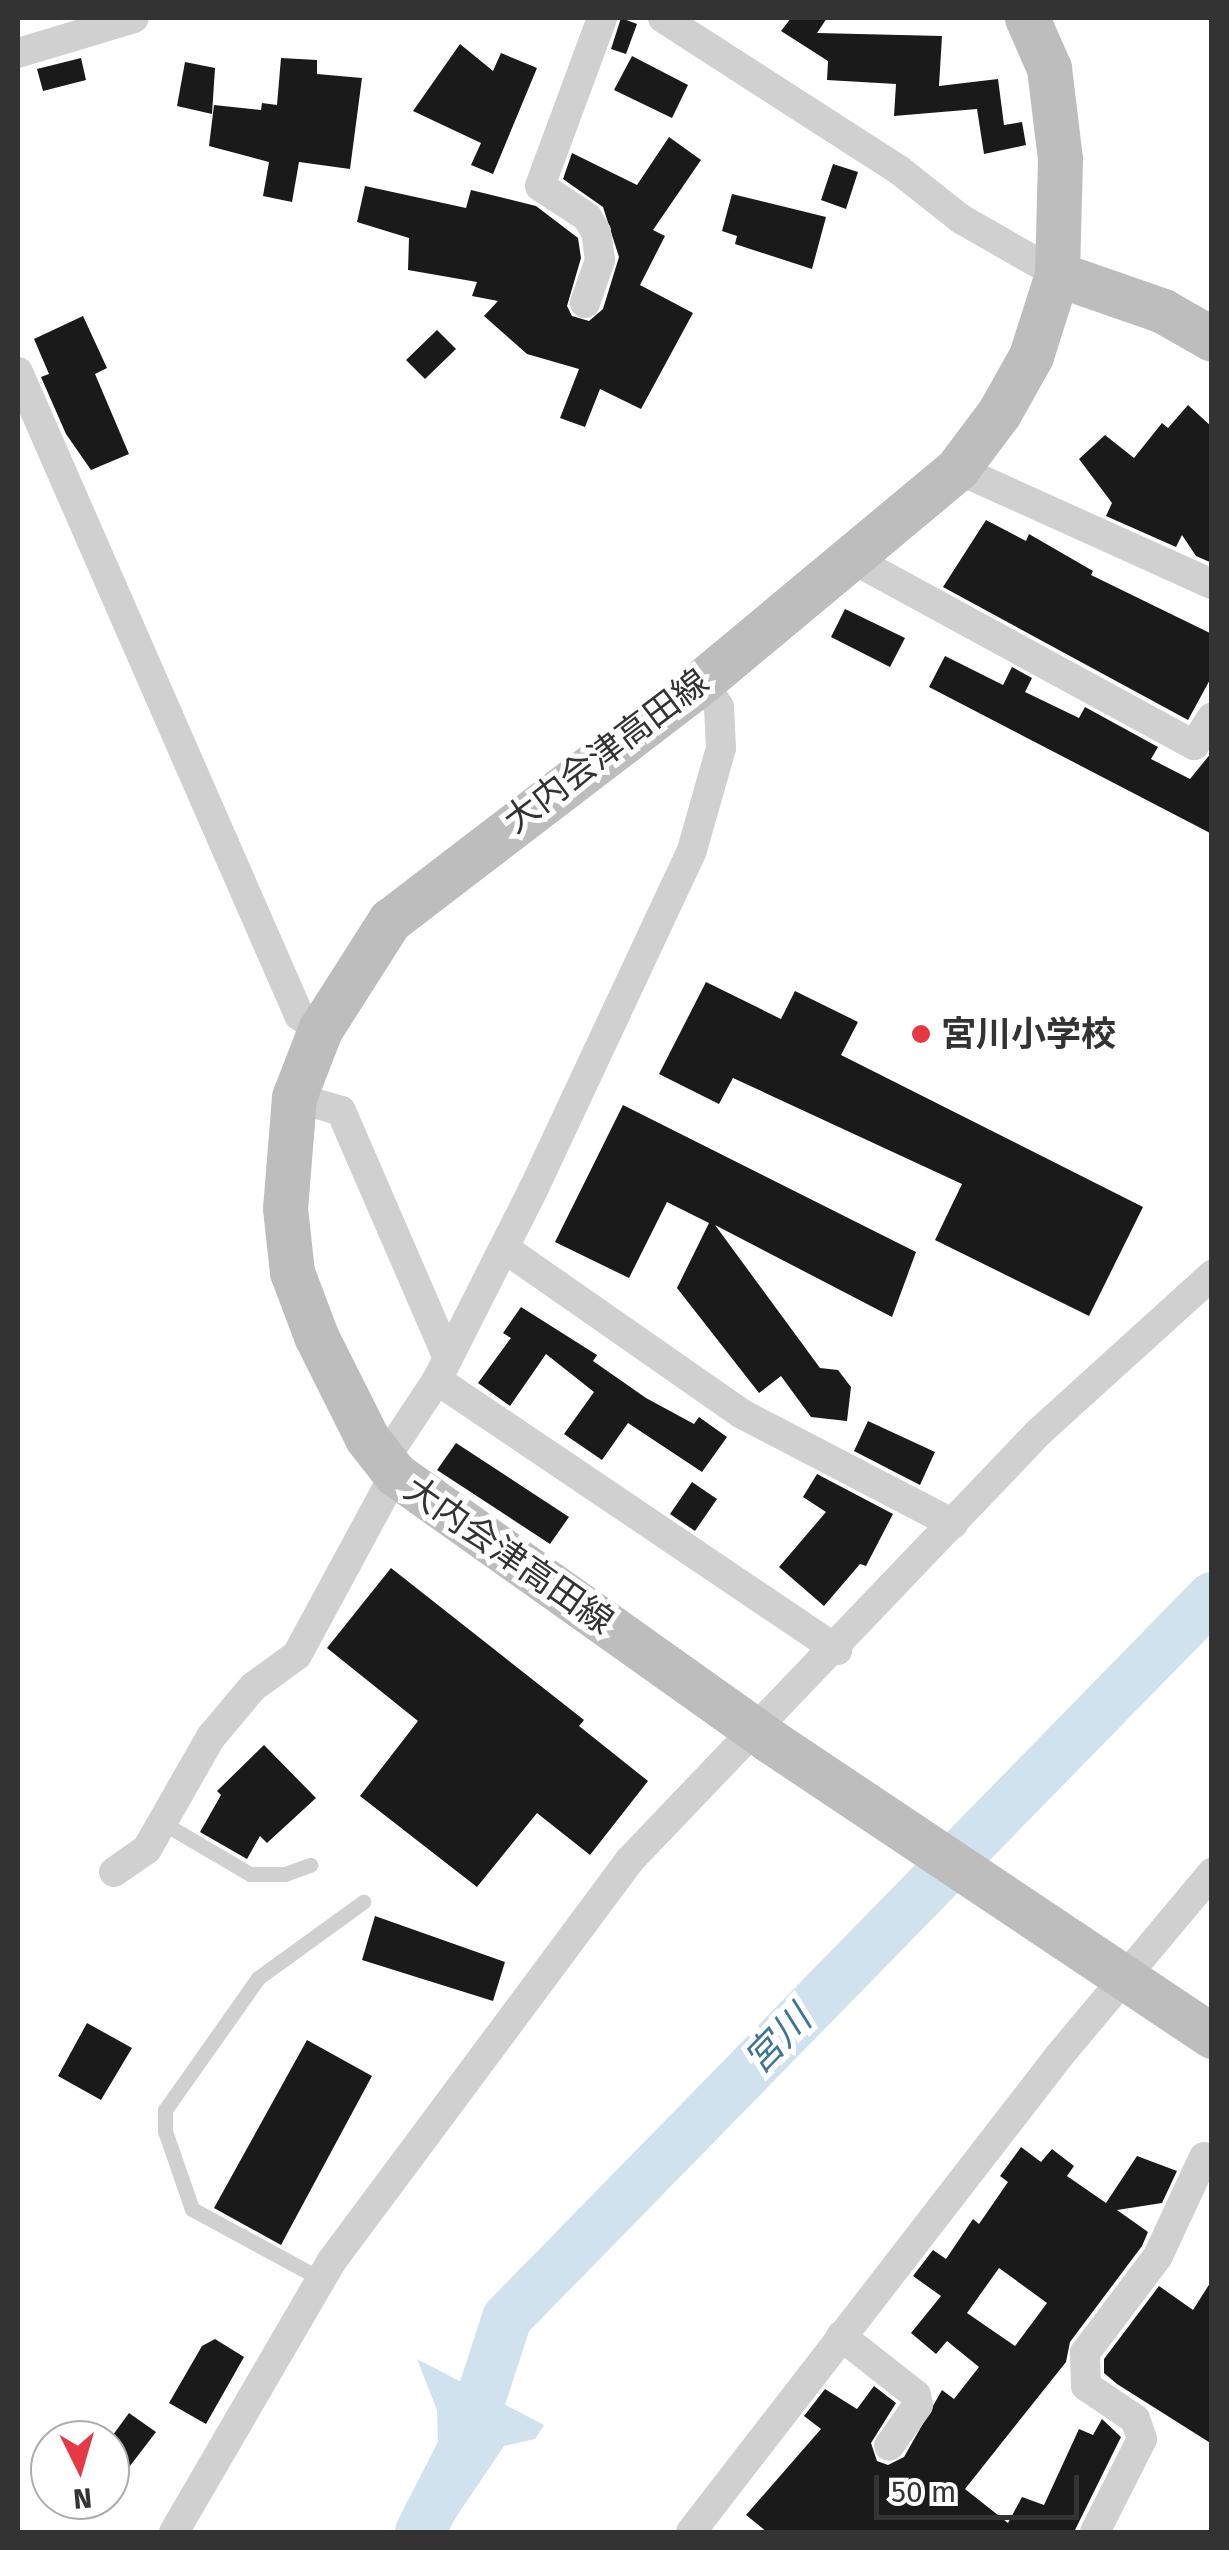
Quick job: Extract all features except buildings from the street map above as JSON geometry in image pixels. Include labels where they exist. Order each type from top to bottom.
[{"type":"main road","name":"大内会津高田線","points":[[1027,18],[1049,68],[1060,159],[1056,274],[1032,356],[957,469],[703,680],[390,920],[320,1030],[294,1097],[285,1208],[292,1272],[346,1398],[390,1468],[763,1735],[1212,2036]]},
{"type":"main road","points":[[1056,274],[1163,311],[1212,339]]},
{"type":"street","points":[[18,53],[134,18]]},
{"type":"street","points":[[585,303],[600,260],[596,232],[587,217],[540,186],[602,18]]},
{"type":"street","points":[[663,18],[899,170],[962,219],[1056,274]]},
{"type":"street","points":[[18,372],[299,1014],[320,1030]]},
{"type":"street","points":[[957,469],[1212,584]]},
{"type":"street","points":[[848,557],[1194,745],[1212,717]]},
{"type":"street","points":[[114,1872],[148,1849],[210,1738],[253,1687],[296,1655],[504,1248],[692,850],[721,748],[719,707],[703,680]]},
{"type":"street","points":[[294,1097],[341,1111],[442,1369],[836,1650]]},
{"type":"street","points":[[504,1248],[742,1414],[954,1524]]},
{"type":"street","points":[[174,2532],[321,2279],[630,1860],[763,1735],[836,1650],[1039,1432],[1212,1274]]},
{"type":"street","points":[[691,2532],[1118,1971],[1212,1873]]},
{"type":"street","points":[[1095,2532],[1142,2439],[1135,2419],[1086,2386],[1086,2353],[1158,2256],[1204,2158]]},
{"type":"street","points":[[841,2336],[916,2395],[918,2405],[889,2446]]},
{"type":"lane","points":[[163,1824],[250,1874],[285,1874],[310,1865]]},
{"type":"lane","points":[[321,2279],[192,2209],[165,2130],[165,2110],[258,1978],[363,1902]]},
{"type":"water","points":[[417,2359],[544,2425],[535,2439],[504,2446],[446,2532],[417,2532],[439,2477],[437,2410]]},
{"type":"waterway","name":"宮川","points":[[420,2532],[468,2438],[507,2318],[1212,1597]]},
{"type":"place","name":"宮川小学校","points":[[921,1034]]}]
